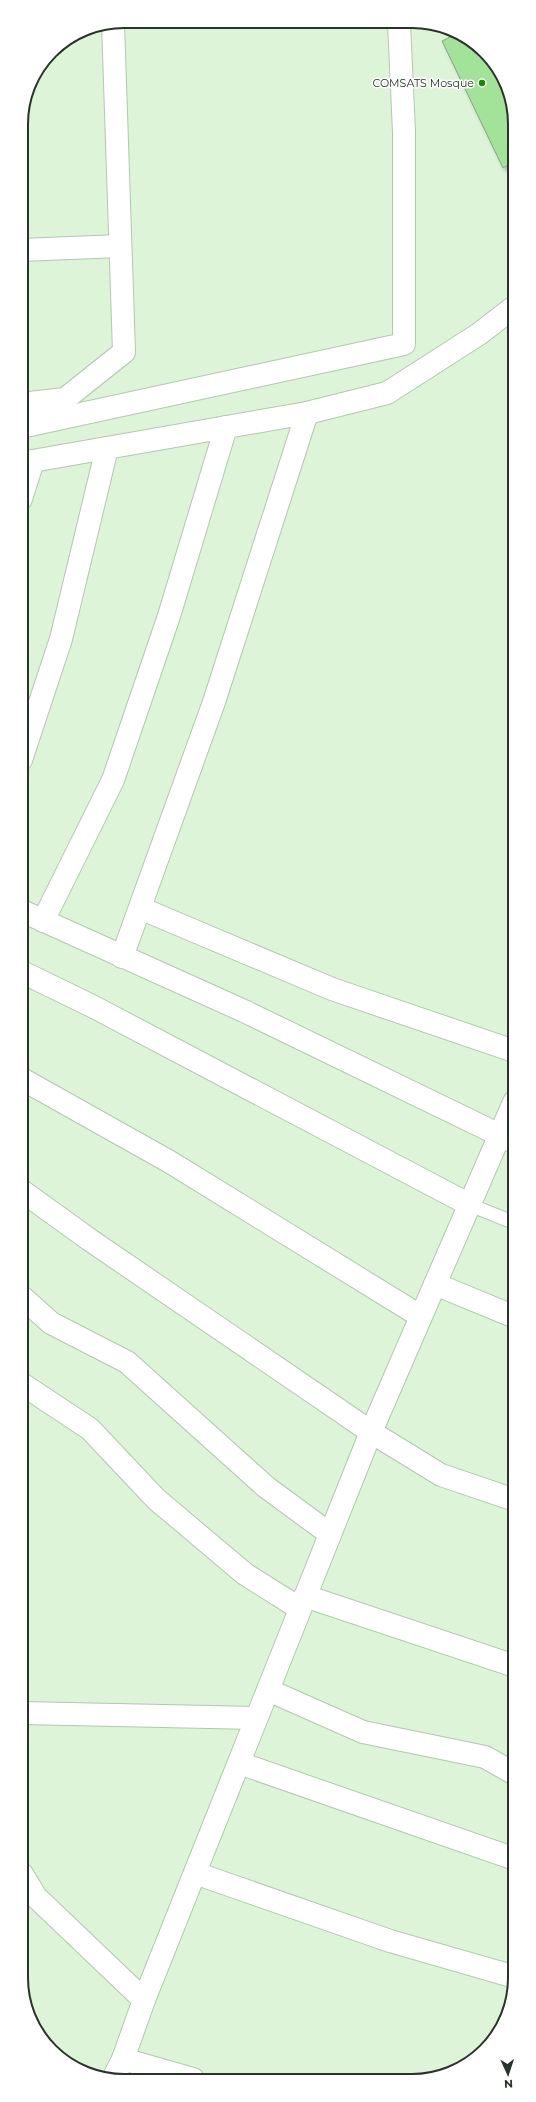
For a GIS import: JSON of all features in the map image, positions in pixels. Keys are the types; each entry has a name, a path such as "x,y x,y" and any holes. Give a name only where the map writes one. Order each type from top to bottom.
{"street":[{"path":"28,425 404,344 404,132 399,28"},
{"path":"28,403 65,399 124,352 113,29"},
{"path":"28,250 120,246"},
{"path":"28,462 307,412 387,393 479,334 508,312"},
{"path":"122,957 214,702 307,412"},
{"path":"43,921 113,780 169,616 226,427"},
{"path":"28,741 61,639 107,448"},
{"path":"140,908 332,988 508,1049"},
{"path":"28,915 244,1011 507,1139 470,1205 420,1316 371,1432 144,2000 123,2059 116,2073"},
{"path":"28,975 92,1006 470,1205"},
{"path":"28,1082 170,1162 420,1316"},
{"path":"28,1195 96,1244 371,1432 441,1475 508,1498"},
{"path":"435,1284 508,1314"},
{"path":"28,1303 51,1323 127,1362 266,1487 330,1534"},
{"path":"28,1388 90,1428 156,1499 245,1574 302,1602 508,1664"},
{"path":"268,1690 363,1732 485,1758 508,1770"},
{"path":"28,1713 256,1718"},
{"path":"239,1762 508,1857"},
{"path":"195,1872 390,1942 508,1975"},
{"path":"28,1884 36,1897 144,2000"},
{"path":"123,2059 176,2074"}],"lane":[{"path":"470,1205 508,1221"}],"building":[{"name":"COMSATS Mosque","path":"451,37 470,48 480,56 492,71 498,82 505,99 508,124 508,165 503,168 442,41"}],"place":[{"name":"COMSATS Mosque","path":"482,83"}]}
